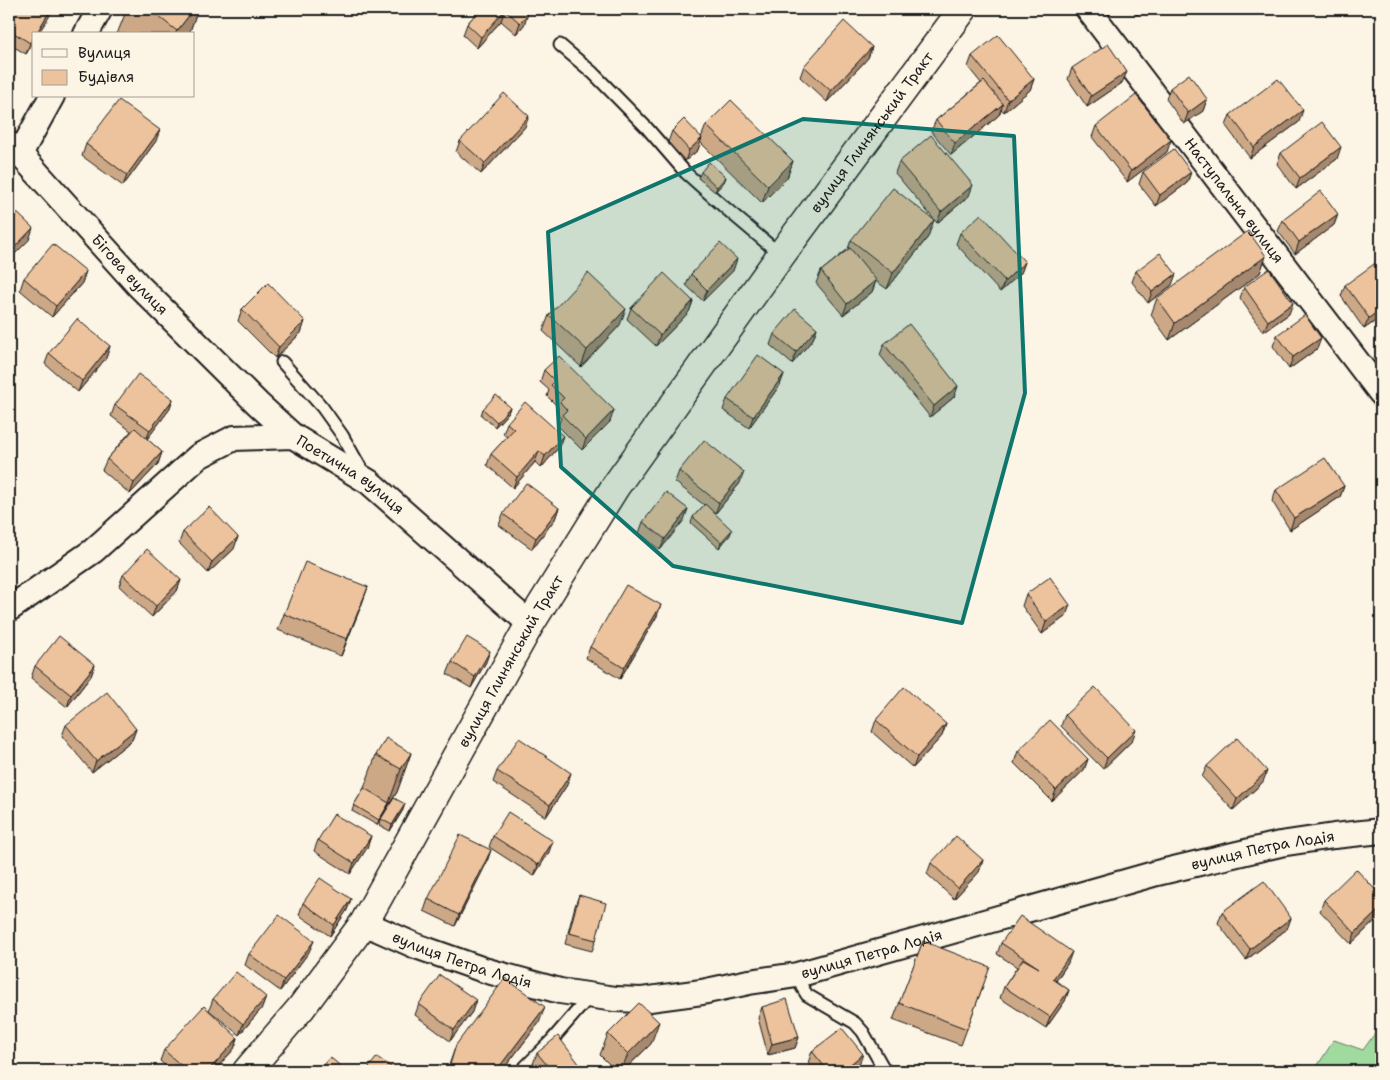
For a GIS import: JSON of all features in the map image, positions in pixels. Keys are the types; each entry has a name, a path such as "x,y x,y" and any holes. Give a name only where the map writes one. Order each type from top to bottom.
{"main road":[{"name":"вулиця Глинянський Тракт","path":"247,1071 301,1008 364,923 530,624 615,488 781,256 963,9"}],"street":[{"path":"87,32 100,9"},
{"name":"Наступальна вулиця","path":"1088,9 1381,393"},
{"name":"Бігова вулиця","path":"51,98 14,149 139,286 293,436"},
{"name":"Поетична вулиця","path":"9,609 93,551 198,456 234,438 293,436 369,482 530,624"},
{"name":"вулиця Петра Лодія","path":"364,923 416,946 484,970 560,991 615,999 642,1000 702,992 749,982 797,975 1157,873 1280,844 1381,831"}],"lane":[{"path":"560,46 593,73 647,128 686,173 781,256"},
{"path":"282,362 322,407 342,435 369,482"},
{"path":"797,975 807,995 855,1023 861,1029 885,1071"},
{"path":"521,1071 551,1041 590,996"}],"highlighted area":[{"path":"803,119 1014,136 1025,393 962,623 673,566 561,467 548,232"}],"green space":[{"path":"1381,1025 1381,1071 1314,1071 1334,1040 1363,1050"}],"building":[{"path":"9,9 51,9 37,32 32,32 30,43 9,30"},
{"path":"149,9 194,9 177,31"},
{"path":"480,9 522,9 528,14 520,23 505,10 481,37 467,24"},
{"path":"844,21 872,47 831,91 804,66"},
{"path":"998,35 1034,79 1008,100 972,56"},
{"path":"1108,44 1127,72 1091,96 1072,68"},
{"path":"1189,74 1207,99 1188,113 1170,88"},
{"path":"1278,79 1303,110 1254,147 1230,115"},
{"path":"984,81 1003,104 955,143 936,120"},
{"path":"504,93 529,116 485,163 460,141"},
{"path":"1136,95 1171,140 1131,171 1096,126"},
{"path":"119,100 160,130 127,175 86,144"},
{"path":"731,100 793,161 768,186 706,125"},
{"path":"684,119 702,138 689,150 672,131"},
{"path":"1322,122 1341,147 1300,178 1281,153"},
{"path":"931,135 973,185 941,212 899,162"},
{"path":"1174,149 1191,172 1160,195 1143,172"},
{"path":"709,162 726,177 717,187 701,172"},
{"path":"893,188 934,220 893,273 851,240"},
{"path":"1321,191 1338,214 1299,242 1283,220"},
{"path":"9,205 33,228 9,253"},
{"path":"981,214 1025,262 1005,281 960,233"},
{"path":"1248,231 1266,256 1175,323 1157,298"},
{"path":"720,243 737,259 707,290 691,274"},
{"path":"53,244 86,271 56,306 24,278"},
{"path":"850,248 876,280 847,304 821,271"},
{"path":"1160,253 1176,274 1152,292 1136,271"},
{"path":"1381,259 1381,309 1369,318 1345,285"},
{"path":"1269,269 1293,303 1268,321 1244,287"},
{"path":"588,273 626,309 587,350 549,315"},
{"path":"664,273 693,301 660,335 631,308"},
{"path":"268,283 305,321 279,347 242,309"},
{"path":"795,309 817,328 796,352 774,334"},
{"path":"1305,315 1321,338 1293,357 1277,335"},
{"path":"77,319 110,346 82,381 49,353"},
{"path":"909,324 958,386 934,406 884,344"},
{"path":"758,355 784,374 753,417 727,399"},
{"path":"559,356 614,410 586,439 562,415 567,410 560,402 564,398 551,385 555,381 544,370"},
{"path":"138,374 173,399 150,430 115,405"},
{"path":"496,395 510,407 497,422 483,409"},
{"path":"525,402 563,436 545,456 539,451 517,477 491,454 514,429 507,423"},
{"path":"135,428 162,452 134,483 107,459"},
{"path":"704,440 744,472 719,503 679,471"},
{"path":"1325,458 1344,486 1294,518 1276,490"},
{"path":"526,483 559,508 536,538 503,514"},
{"path":"666,492 688,509 665,539 643,522"},
{"path":"705,504 732,530 721,542 693,517"},
{"path":"209,507 238,537 212,562 183,532"},
{"path":"147,549 181,580 156,606 123,575"},
{"path":"305,562 368,587 347,639 284,614"},
{"path":"1050,577 1070,605 1046,622 1026,594"},
{"path":"626,585 661,605 624,668 590,647"},
{"path":"59,636 95,665 71,695 35,666"},
{"path":"467,637 490,651 475,677 452,662"},
{"path":"904,687 946,724 917,757 876,720"},
{"path":"1095,687 1136,730 1107,758 1065,715"},
{"path":"107,692 136,729 96,761 66,725"},
{"path":"1050,720 1088,759 1056,790 1018,751"},
{"path":"386,738 411,753 401,769 376,755"},
{"path":"519,738 571,773 550,805 497,771"},
{"path":"1237,738 1267,771 1237,799 1207,766"},
{"path":"364,788 389,803 379,820 354,805"},
{"path":"394,798 405,804 392,825 381,819"},
{"path":"508,812 553,841 538,865 493,836"},
{"path":"334,814 371,836 354,863 318,840"},
{"path":"460,835 491,850 459,915 428,899"},
{"path":"956,836 983,860 958,888 931,863"},
{"path":"1356,869 1381,896 1381,908 1355,933 1324,900"},
{"path":"320,878 351,899 334,925 303,903"},
{"path":"1264,881 1291,918 1250,949 1222,912"},
{"path":"579,895 606,903 596,940 569,933"},
{"path":"279,915 314,941 284,980 249,954"},
{"path":"1020,916 1072,952 1053,979 1069,990 1050,1017 1004,987 1023,959 1039,968 1001,943"},
{"path":"923,941 990,967 967,1029 899,1003"},
{"path":"236,972 266,997 243,1024 213,999"},
{"path":"440,975 476,1000 454,1030 419,1004"},
{"path":"505,978 545,1007 496,1071 448,1071 456,1045"},
{"path":"787,999 799,1037 772,1044 762,1007"},
{"path":"639,1003 659,1022 628,1054 608,1034"},
{"path":"204,1006 238,1038 208,1071 187,1071 164,1050"},
{"path":"842,1028 863,1054 842,1071 828,1071 812,1051"},
{"path":"558,1036 580,1065 572,1071 552,1071 537,1053"},
{"path":"330,1057 346,1071 318,1071"},
{"path":"377,1057 397,1071 366,1071"}]}
